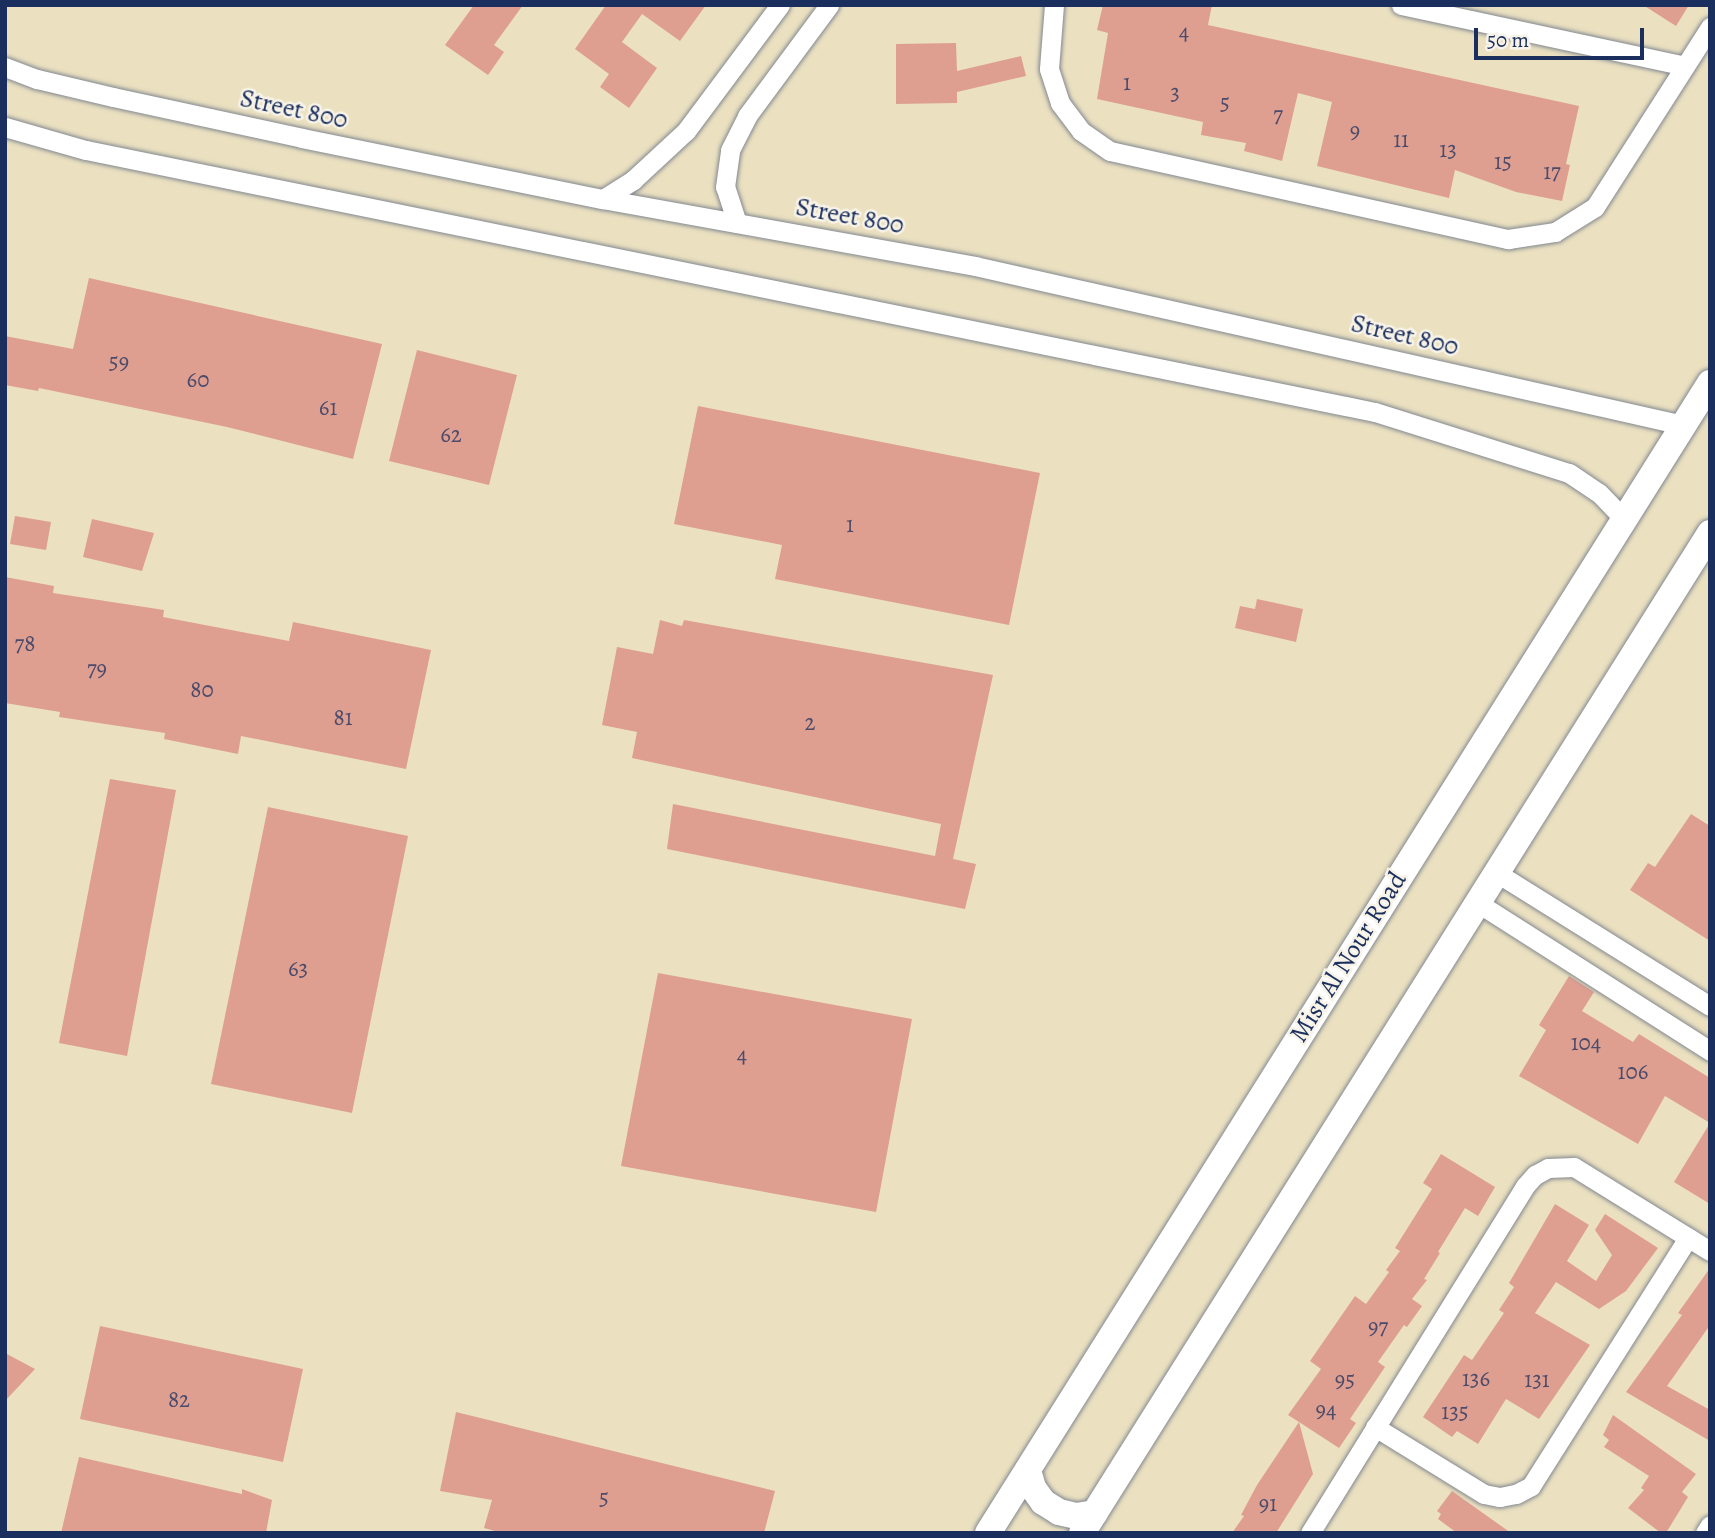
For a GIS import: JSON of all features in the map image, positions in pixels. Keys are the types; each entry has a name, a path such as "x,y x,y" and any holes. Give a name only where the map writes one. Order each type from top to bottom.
{"street":[{"path":"603,199 652,164 685,131 780,5"},
{"path":"737,223 725,187 730,150 747,116 829,5"},
{"path":"1054,5 1049,69 1060,103 1081,131 1110,151 1508,240 1555,232 1595,207 1710,27"},
{"path":"1401,5 1479,13 1685,65"},
{"name":"Street 800","path":"5,67 37,79 113,97 603,199 975,266 1683,425"},
{"path":"5,127 86,150 1375,412 1569,473 1599,493 1624,519"},
{"name":"Misr Al Nour Road","path":"988,1533 1710,383"},
{"path":"1028,1470 1033,1488 1051,1507 1088,1523 1710,533"},
{"path":"1497,873 1710,1006"},
{"path":"1478,903 1710,1051"},
{"path":"1310,1533 1535,1175 1548,1168 1574,1167 1710,1251"},
{"path":"1375,1427 1484,1493 1500,1497 1516,1494 1531,1486 1688,1238"},
{"path":"1705,1533 1710,1525"}],"building":[{"path":"474,5 523,5 494,45 504,52 488,75 445,45"},
{"path":"606,5 706,5 680,41 642,14 622,42 657,68 629,108 600,87 609,74 575,49"},
{"path":"1103,5 1212,5 1208,25 1579,106 1566,164 1570,165 1562,201 1516,192 1455,170 1449,198 1317,166 1332,102 1298,93 1282,161 1244,151 1246,143 1201,135 1203,122 1097,99 1108,33 1097,30"},
{"path":"1643,5 1689,5 1676,26"},
{"path":"956,43 957,71 1021,56 1026,76 957,92 957,103 896,104 896,44"},
{"path":"89,278 382,344 353,459 227,427 39,388 38,391 5,385 5,336 73,349"},
{"path":"417,350 517,375 489,485 389,461"},
{"path":"698,406 1040,473 1009,625 775,579 782,545 674,524"},
{"path":"15,516 51,522 46,550 10,544"},
{"path":"92,519 154,533 142,571 83,557"},
{"path":"5,577 54,586 53,593 164,610 163,617 289,641 293,622 431,650 406,769 241,736 238,754 164,739 165,733 59,717 60,712 5,703"},
{"path":"1257,599 1303,609 1296,642 1235,628 1240,606 1255,609"},
{"path":"660,620 682,626 684,620 993,675 953,859 976,864 965,909 667,849 673,804 935,856 941,824 632,758 637,732 602,725 617,647 653,654"},
{"path":"110,779 176,790 127,1056 59,1043"},
{"path":"268,807 408,836 352,1113 211,1084"},
{"path":"1691,814 1710,826 1710,941 1630,890 1648,863 1655,867"},
{"path":"658,973 912,1019 876,1212 621,1166"},
{"path":"1569,976 1594,992 1582,1011 1633,1042 1639,1034 1710,1078 1710,1123 1665,1096 1638,1144 1519,1076 1546,1030 1539,1025"},
{"path":"1710,1123 1710,1204 1674,1182"},
{"path":"1441,1154 1495,1187 1478,1216 1465,1208 1438,1252 1440,1253 1424,1279 1427,1280 1412,1299 1422,1306 1407,1327 1404,1325 1378,1362 1385,1367 1350,1419 1356,1423 1339,1448 1288,1415 1321,1369 1310,1361 1355,1296 1366,1304 1389,1272 1386,1270 1400,1251 1395,1248 1432,1189 1423,1183"},
{"path":"1555,1204 1589,1225 1567,1261 1596,1281 1612,1255 1595,1230 1605,1214 1658,1248 1626,1291 1599,1309 1556,1282 1535,1313 1590,1345 1539,1419 1506,1399 1478,1444 1457,1431 1452,1437 1423,1417 1464,1355 1472,1360 1504,1313 1499,1310 1514,1287 1509,1283"},
{"path":"1710,1268 1710,1325 1667,1386 1710,1410 1710,1441 1626,1392 1682,1315 1678,1313"},
{"path":"100,1326 303,1369 283,1462 80,1419"},
{"path":"5,1353 35,1369 5,1401"},
{"path":"456,1412 775,1491 764,1533 502,1533 484,1528 492,1500 440,1491"},
{"path":"1613,1415 1696,1474 1682,1492 1688,1497 1666,1533 1661,1533 1628,1508 1644,1490 1641,1488 1649,1476 1604,1447 1609,1440 1603,1435"},
{"path":"1299,1422 1313,1474 1276,1533 1232,1533 1244,1516 1241,1515 1257,1485"},
{"path":"79,1457 242,1494 242,1489 272,1500 266,1533 61,1533"},
{"path":"1452,1491 1511,1533 1457,1533 1438,1519 1441,1514 1437,1511"}]}
